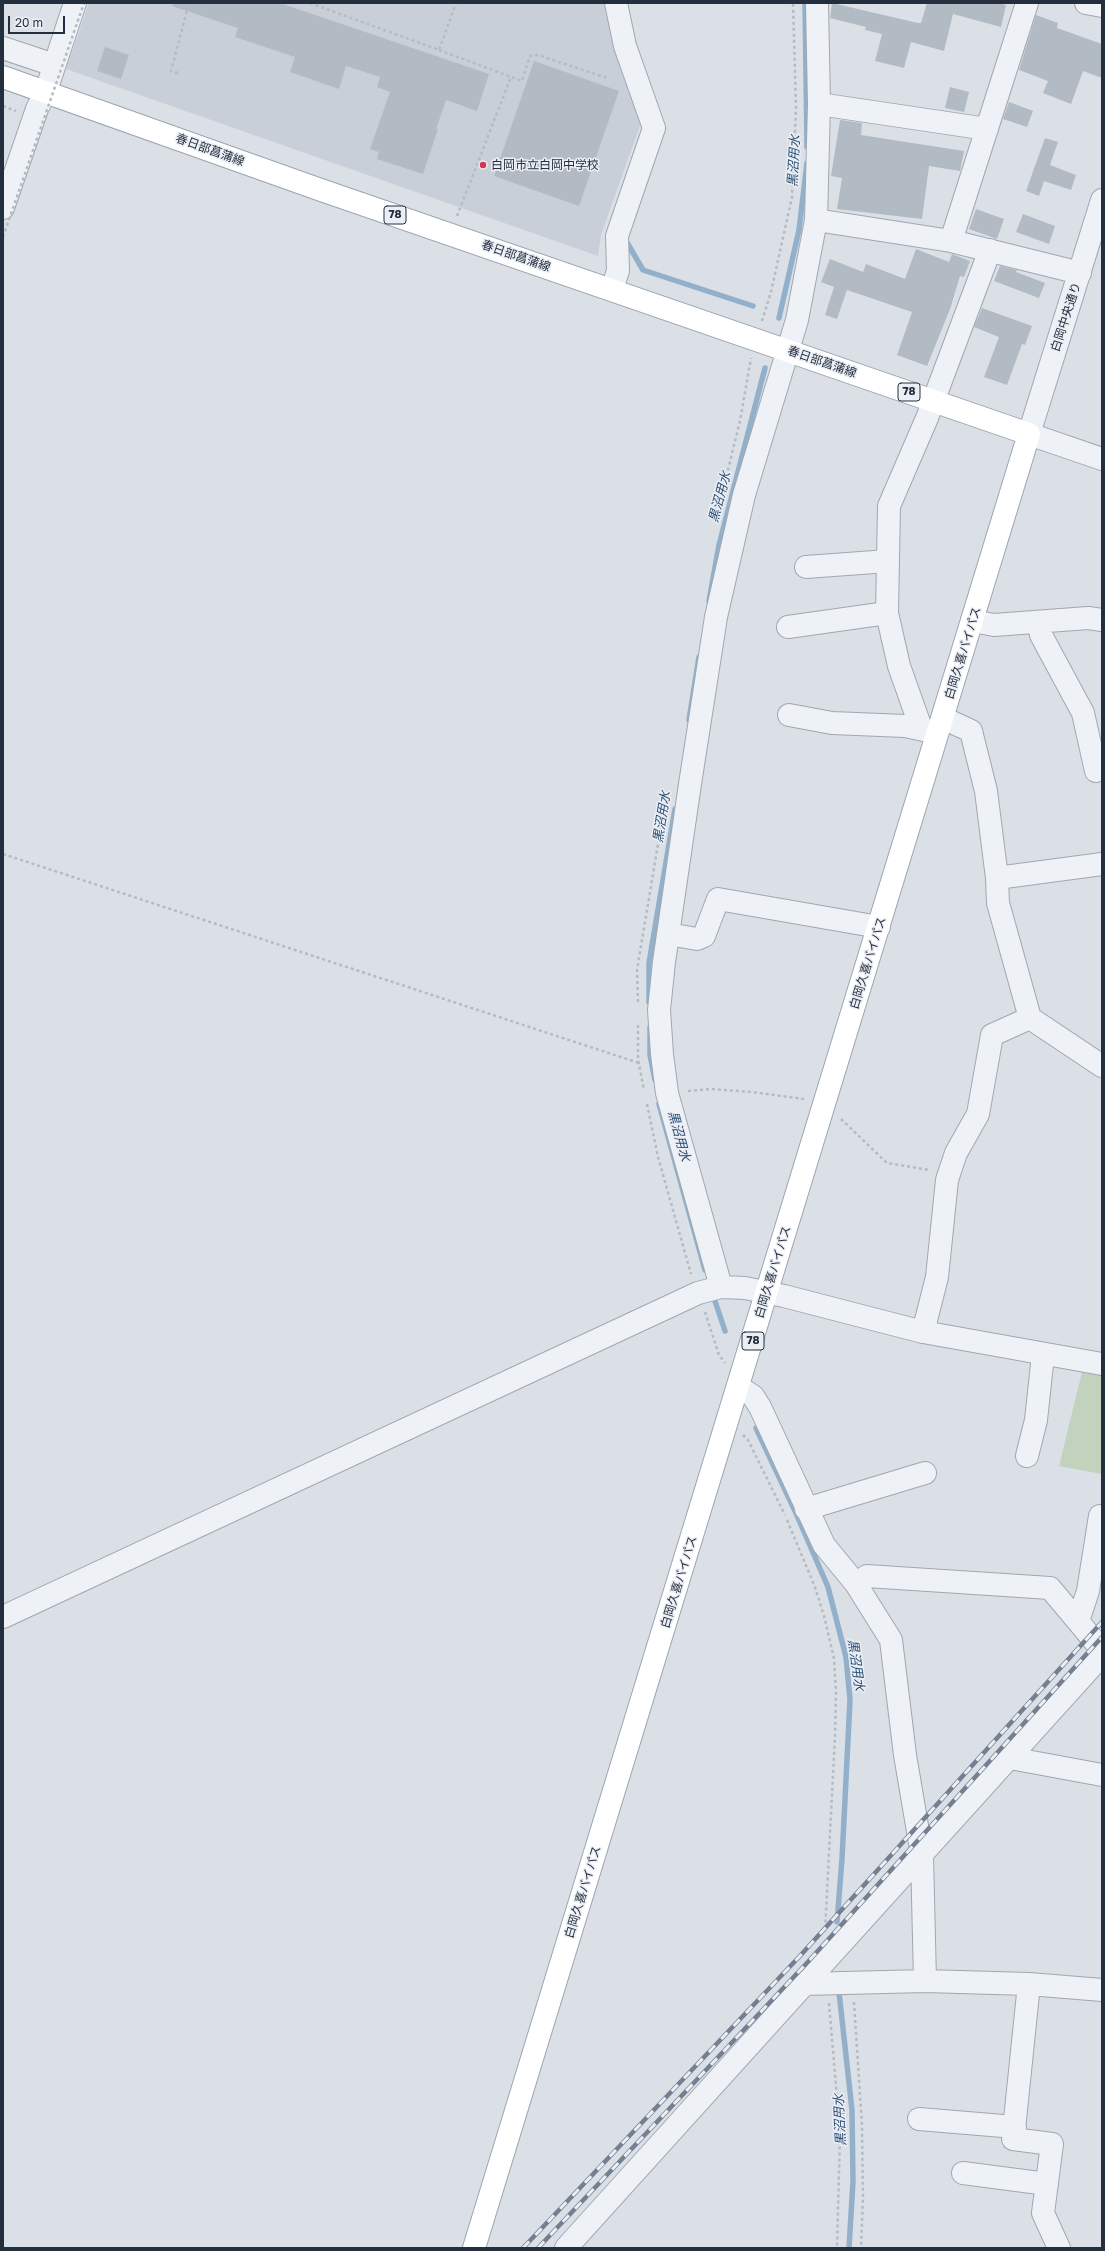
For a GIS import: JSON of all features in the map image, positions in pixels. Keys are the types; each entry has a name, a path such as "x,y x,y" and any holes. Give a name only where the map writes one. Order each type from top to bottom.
{"main road":[{"name":"春日部菖蒲線","path":"3,77 46,91 321,190 612,289 1029,434"},
{"name":"白岡久喜バイパス","path":"474,2248 879,927 934,727 972,621 1029,434"}],"street":[{"path":"3,208 37,109 46,91 75,3"},
{"path":"612,289 618,271 617,236 654,128 624,46 616,3"},
{"path":"721,1287 667,1093 662,1054 659,1010 668,934 716,617 744,495 797,320 816,220 819,104 817,3"},
{"path":"951,241 1028,3"},
{"path":"1086,3 1102,6"},
{"path":"3,48 54,65"},
{"path":"819,104 987,129"},
{"name":"白岡中央通り","path":"1029,434 1102,200"},
{"path":"816,220 951,241 1080,273"},
{"path":"934,727 899,666 887,613 889,506 933,400 990,250"},
{"path":"1029,434 1102,459"},
{"path":"806,568 888,561"},
{"path":"788,627 887,613"},
{"path":"972,621 994,625 1038,623 1088,618 1102,620"},
{"path":"1038,623 1041,635 1083,713 1096,771"},
{"path":"789,715 832,723 934,727 971,731 986,791 997,878 998,902 1030,1018 1102,1066"},
{"path":"997,878 1102,864"},
{"path":"668,934 696,939 704,936 718,898 879,927"},
{"path":"923,1332 937,1277 950,1174 956,1153 978,1114 992,1035 1030,1018"},
{"path":"3,1617 698,1293 721,1287 745,1288 923,1332 1043,1355 1102,1364"},
{"path":"1027,1456 1036,1420 1043,1355"},
{"path":"739,1387 753,1396 760,1407 824,1545 856,1584 891,1640 904,1756 922,1855 925,1981"},
{"path":"806,1509 925,1473"},
{"path":"1078,1621 1088,1591 1100,1516"},
{"path":"856,1584 867,1576 1050,1588 1102,1650"},
{"path":"566,2248 1102,1655"},
{"path":"1010,1758 1102,1775"},
{"path":"804,1984 925,1981 1029,1984 1102,1990"},
{"path":"1029,1984 1013,2139 1052,2144 1043,2213 1059,2248"},
{"path":"919,2119 1014,2127"},
{"path":"963,2173 1047,2184"}],"path":[{"path":"3,237 84,3"},
{"path":"178,73 171,70 189,3"},
{"path":"310,3 522,81 530,56 538,55 607,78"},
{"path":"439,50 456,3"},
{"path":"762,322 771,292 792,197 796,109 793,3"},
{"path":"457,216 511,77"},
{"path":"3,854 639,1063"},
{"path":"667,1093 711,1089 795,1097 825,1104 887,1163 950,1174"},
{"path":"703,1306 719,1355 726,1364"},
{"path":"742,1435 748,1440 755,1453 784,1512 806,1563 824,1616 834,1658 836,1692 835,1729 825,1934"},
{"path":"827,1984 840,2134 837,2248"},
{"path":"854,2001 862,2126 863,2197 860,2248"}],"shaded area":[{"name":"白岡市立白岡中学校","path":"89,3 610,3 641,123 601,235 598,256 66,69"}],"green space":[{"path":"1083,1368 1102,1371 1102,1474 1059,1466"}],"building":[{"path":"173,3 280,3 489,74 477,111 446,100 423,174 377,159 379,152 370,149 390,92 377,87 380,77 346,66 339,89 290,72 295,57 235,37 238,28 172,6"},
{"path":"832,3 918,23 921,23 927,3 998,3 1006,5 1001,27 953,14 944,51 911,42 904,68 875,61 882,34 865,30 866,27 830,18"},
{"path":"1036,15 1058,23 1057,28 1102,44 1102,78 1083,71 1071,104 1043,93 1048,81 1019,70"},
{"path":"105,47 129,55 121,79 97,71"},
{"path":"534,61 619,91 579,206 494,176"},
{"path":"950,87 969,92 964,112 945,108"},
{"path":"1009,102 1033,111 1027,127 1003,119"},
{"path":"840,120 862,123 861,135 964,151 960,171 929,166 922,219 837,209 842,178 831,176"},
{"path":"1045,138 1058,142 1050,165 1076,175 1071,190 1044,181 1039,196 1026,191"},
{"path":"976,209 1004,219 997,239 969,229"},
{"path":"1023,214 1055,226 1049,244 1016,232"},
{"path":"916,249 949,262 952,254 970,261 964,277 960,276 950,309 927,366 897,355 912,312 847,290 837,319 825,315 834,287 821,282 830,259 863,272 866,264 905,279"},
{"path":"1000,266 1017,270 1016,272 1045,283 1039,298 994,281"},
{"path":"982,308 1032,326 1025,345 1022,344 1007,385 984,377 999,337 974,327"}],"waterway":[{"name":"黒沼用水","path":"805,3 807,147"},
{"name":"黒沼用水","path":"779,318 799,230 807,163"},
{"path":"625,239 643,270 753,306"},
{"name":"黒沼用水","path":"709,601 719,545 765,368"},
{"name":"黒沼用水","path":"689,720 699,657"},
{"name":"黒沼用水","path":"649,1002 649,963 675,809"},
{"name":"黒沼用水","path":"650,1027 650,1055 655,1080"},
{"name":"黒沼用水","path":"659,1104 705,1270"},
{"name":"黒沼用水","path":"715,1301 725,1331"},
{"name":"黒沼用水","path":"756,1428 795,1511 828,1587 846,1657 850,1700 842,1859 837,1922"},
{"name":"黒沼用水","path":"839,1992 852,2110 853,2181 849,2248"}],"railway":[{"path":"523,2248 799,1957 1102,1622"},
{"path":"538,2248 806,1964 1102,1637"}],"place":[{"name":"白岡市立白岡中学校","path":"483,165"}]}
